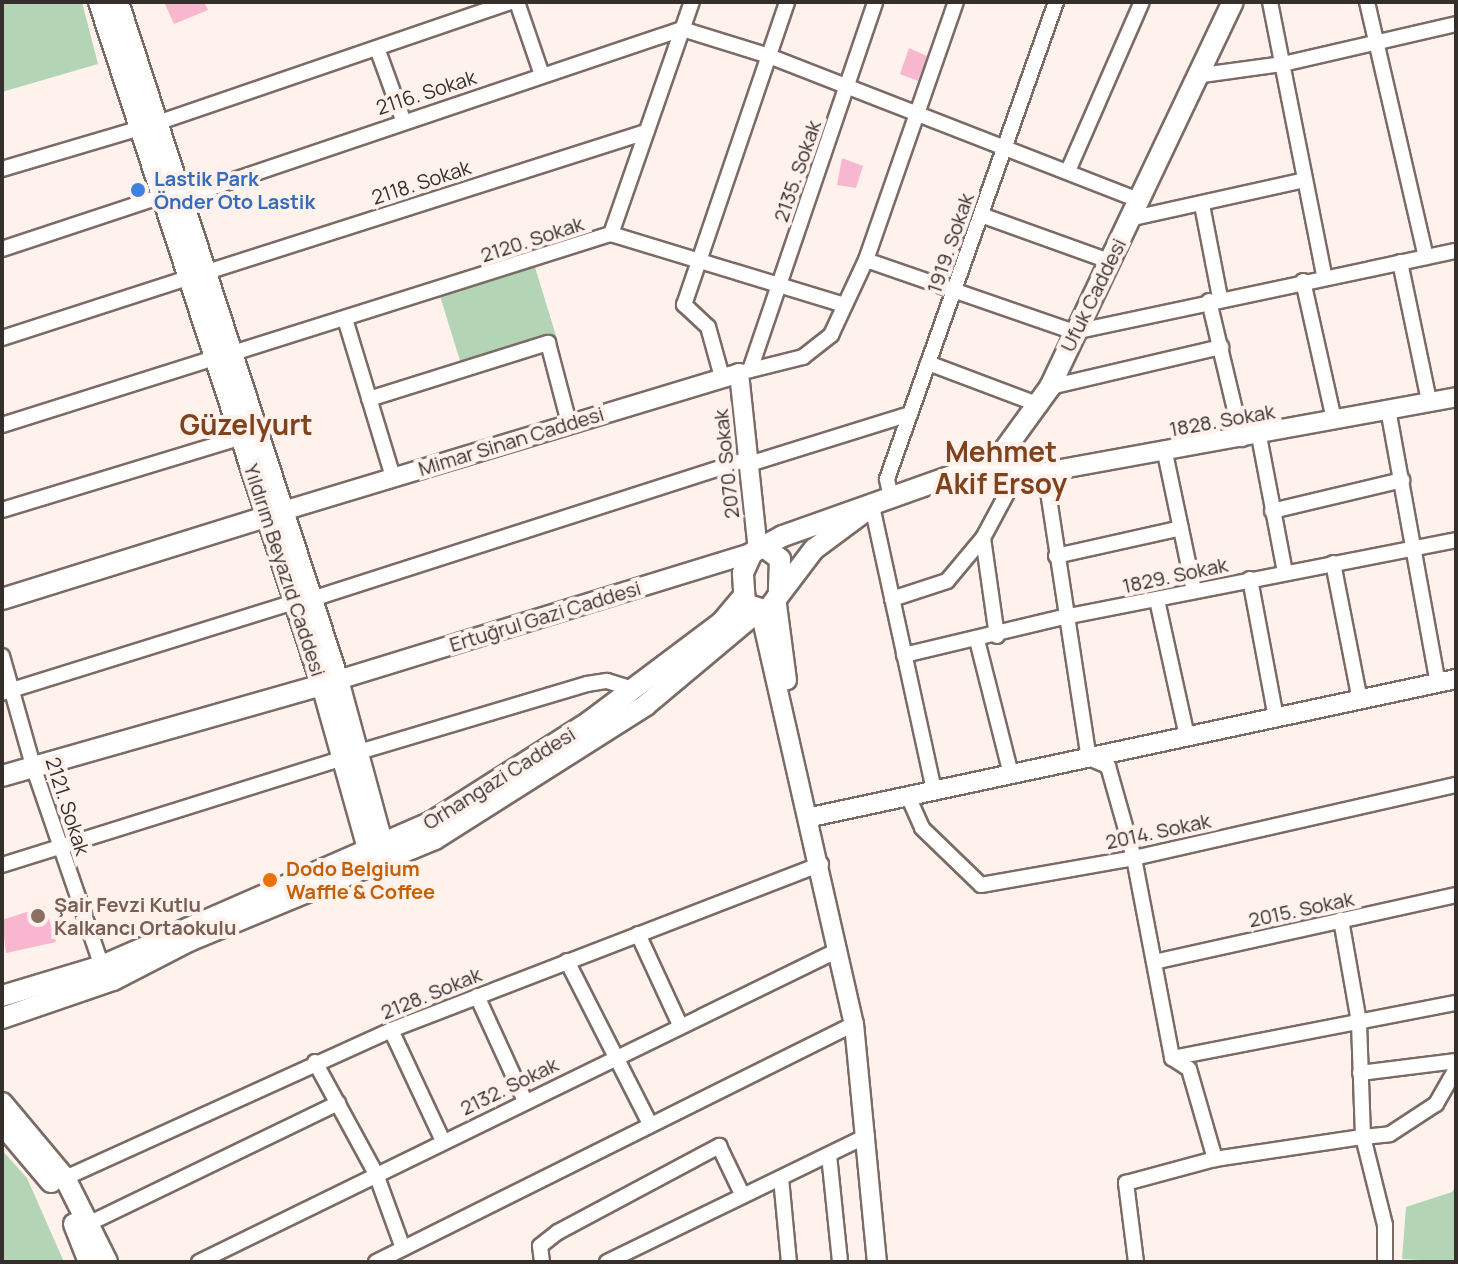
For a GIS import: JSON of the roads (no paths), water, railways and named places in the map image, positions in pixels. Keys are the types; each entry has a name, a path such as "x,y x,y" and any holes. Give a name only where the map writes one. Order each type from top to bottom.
{"main road":[{"name":"Yıldırım Beyazıd Caddesi","path":"99,2 148,126 184,197 199,274"},
{"name":"Yıldırım Beyazıd Caddesi","path":"118,2 162,196 199,274 226,355 330,682 378,856"},
{"name":"Ufuk Caddesi","path":"997,460 1045,396 1195,76 1233,2"},
{"name":"Yıldırım Beyazıd Caddesi","path":"226,355 242,437 276,515"},
{"path":"753,607 743,573 758,550 997,460"},
{"path":"753,607 767,611 814,549 881,502"},
{"name":"Mimar Sinan Caddesi","path":"2,599 276,515"},
{"path":"758,550 780,559 777,594"},
{"path":"2,1018 113,980 189,941 486,809 646,705 753,607"},
{"name":"Orhangazi Caddesi","path":"2,996 102,966 191,923 378,856 473,798 633,689 722,622 753,607"},
{"name":"Ertuğrul Gazi Caddesi","path":"2,776 330,682"},
{"path":"2,1103 65,1178 107,1262"},
{"path":"2,1124 67,1207 89,1262"}],"street":[{"path":"2,169 148,126 511,2"},
{"path":"517,2 542,75"},
{"path":"611,234 692,2"},
{"path":"787,2 684,305 708,327 737,373 803,357 831,335 866,260 956,2"},
{"name":"2135. Sokak","path":"737,373 756,353 875,2"},
{"name":"1919. Sokak","path":"881,502 1056,2"},
{"path":"1068,171 1142,2"},
{"path":"1270,2 1324,275"},
{"path":"1367,2 1426,257"},
{"path":"1195,76 1283,64 1456,24"},
{"path":"682,29 769,56 1139,200"},
{"name":"2116. Sokak","path":"184,197 403,120 682,29"},
{"path":"377,48 403,120"},
{"name":"2118. Sokak","path":"2,338 646,132"},
{"path":"1129,219 1305,180"},
{"path":"2,249 162,196"},
{"path":"1202,205 1221,347 1272,511 1285,572"},
{"path":"981,215 1109,261"},
{"name":"2120. Sokak","path":"2,425 611,234 844,305"},
{"path":"866,260 955,288 1074,332 1324,275 1456,251"},
{"path":"1400,262 1429,401"},
{"path":"1303,281 1334,420"},
{"path":"345,319 393,477"},
{"path":"369,399 548,343 569,423"},
{"path":"928,363 1045,396 1221,347"},
{"name":"Mimar Sinan Caddesi","path":"276,515 737,373"},
{"name":"2070. Sokak","path":"737,373 758,550"},
{"name":"1828. Sokak","path":"997,460 1019,471 1045,472 1165,453 1456,397"},
{"path":"811,817 1447,681 1412,561 1414,548 1388,409"},
{"path":"7,692 910,414"},
{"path":"2,510 242,437"},
{"path":"1165,453 1194,591"},
{"path":"892,599 947,581 983,538 1019,471"},
{"path":"1045,472 1064,617 1089,758"},
{"path":"1272,511 1402,480"},
{"path":"881,502 892,599 934,791"},
{"path":"1056,556 1181,528"},
{"path":"983,538 997,636"},
{"name":"1829. Sokak","path":"904,655 997,636 1064,617 1456,540"},
{"name":"Ertuğrul Gazi Caddesi","path":"330,682 758,550"},
{"path":"1333,563 1360,700"},
{"path":"1250,579 1276,718"},
{"path":"777,594 811,817 854,1024 877,1262"},
{"path":"1157,600 1187,737"},
{"path":"753,607 811,817"},
{"path":"977,640 1011,774"},
{"name":"2121. Sokak","path":"2,656 7,692 102,966"},
{"path":"2,865 587,684 607,681 633,689"},
{"path":"1089,758 1108,766 1134,858 1172,1058 1189,1069 1215,1159"},
{"name":"2014. Sokak","path":"908,796 922,828 981,885 1134,858 1456,785"},
{"name":"2128. Sokak","path":"65,1178 391,1030 821,864"},
{"name":"2015. Sokak","path":"1154,962 1456,895"},
{"path":"1341,920 1359,1022 1363,1137 1385,1225 1385,1262"},
{"path":"638,934 680,1025"},
{"name":"2132. Sokak","path":"199,1262 838,950"},
{"path":"567,961 650,1124"},
{"path":"477,996 525,1101"},
{"path":"1172,1058 1456,1003"},
{"path":"376,1262 854,1024"},
{"path":"391,1030 443,1141"},
{"path":"1360,1073 1456,1061"},
{"path":"315,1062 376,1174 403,1248"},
{"path":"1136,1262 1126,1183 1215,1159 1390,1134 1436,1104 1456,1069"},
{"path":"88,1224 338,1103"},
{"path":"607,1262 867,1136"},
{"path":"542,1262 540,1246 558,1232 719,1146 743,1196"},
{"path":"829,1155 840,1262"},
{"path":"781,1178 789,1262"}],"place":[{"name":"Lastik Park Önder Oto Lastik","path":"138,190"},
{"name":"Dodo Belgium Waffle & Coffee","path":"270,880"},
{"name":"Şair Fevzi Kutlu Kalkancı Ortaokulu","path":"38,916"}],"district":[{"name":"Güzelyurt","path":"246,424"},
{"name":"Mehmet Akif Ersoy","path":"1001,467"}]}
